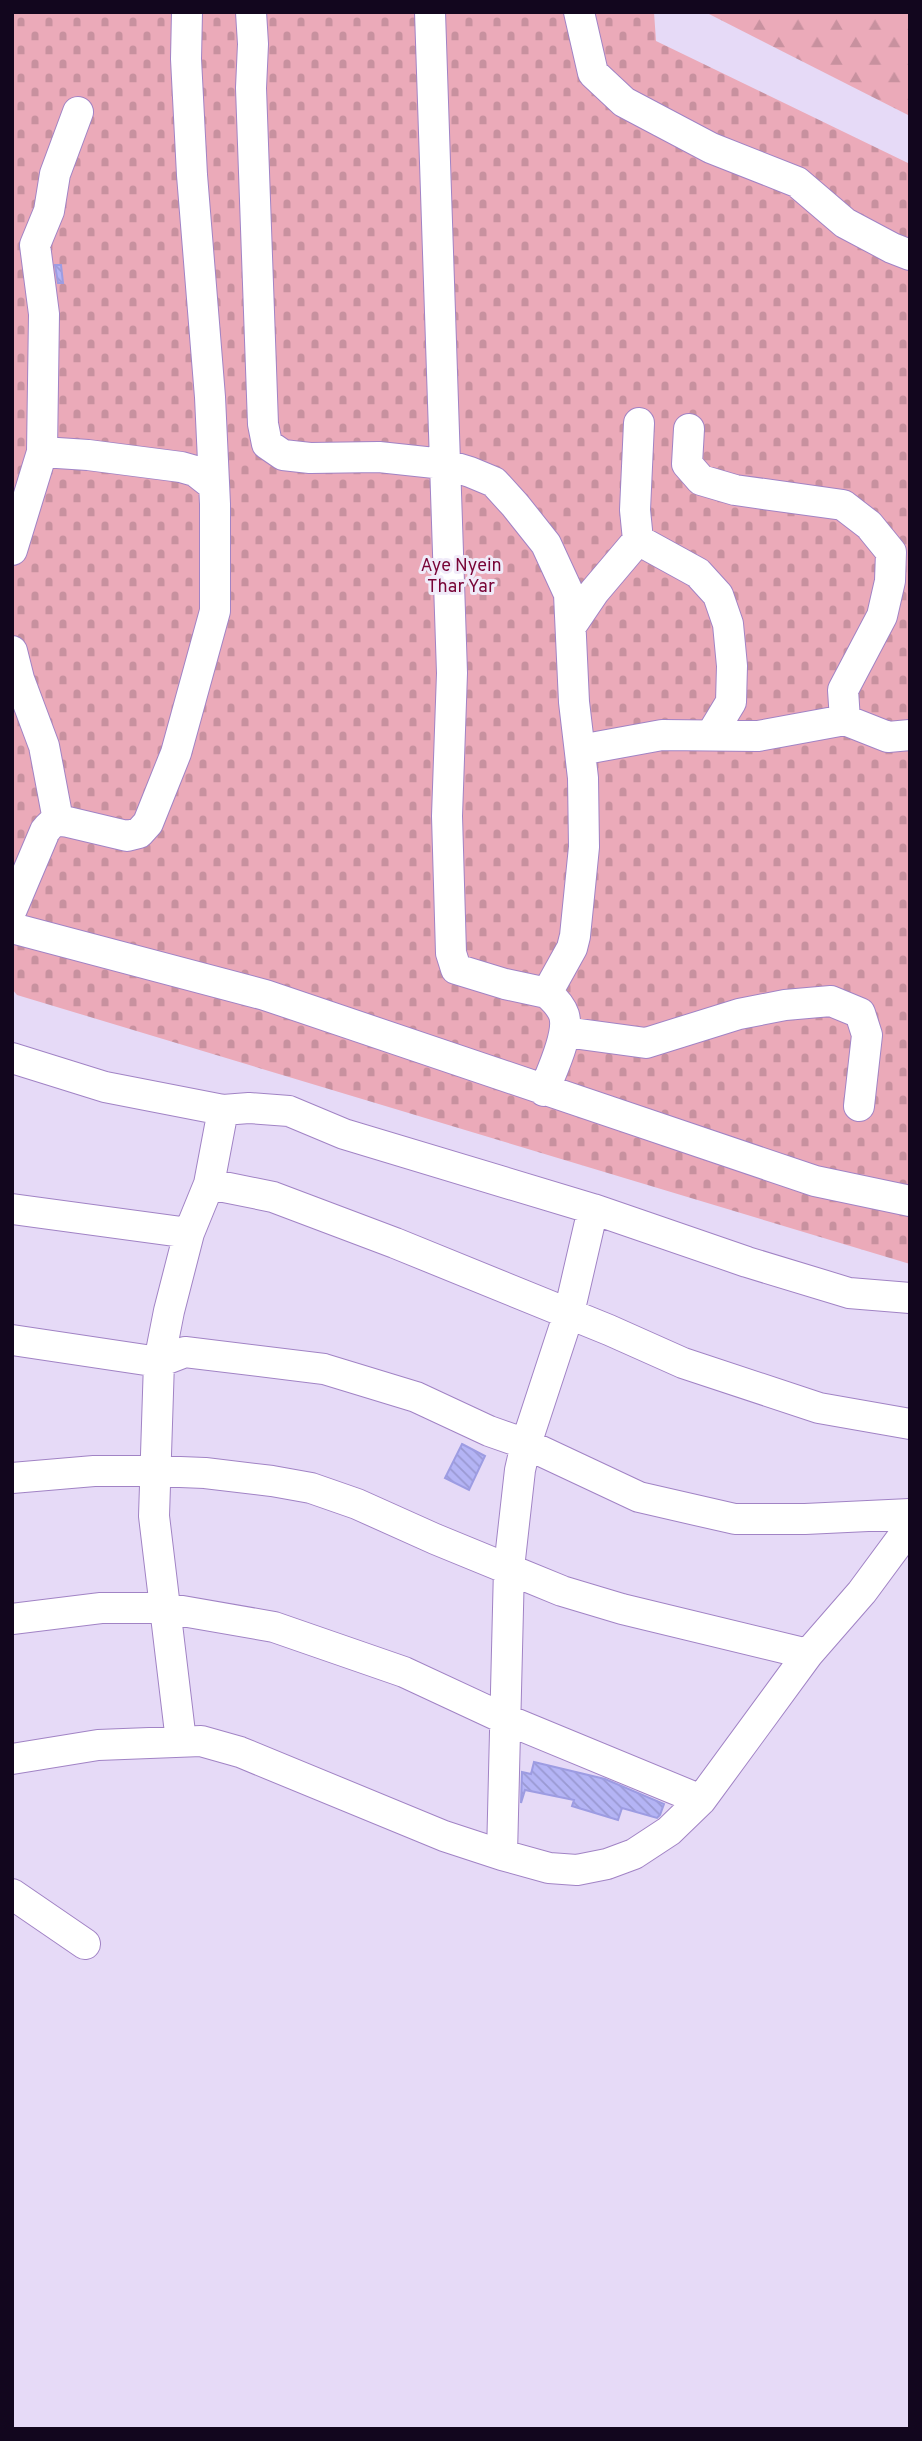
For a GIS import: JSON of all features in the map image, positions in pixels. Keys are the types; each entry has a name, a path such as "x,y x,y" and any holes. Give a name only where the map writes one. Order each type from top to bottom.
{"street":[{"path":"12,909 45,831 52,822 58,820 127,836 139,834 148,823 176,753 215,611 210,397 192,175 186,59 187,12"},
{"path":"251,12 251,89 263,424 267,444 283,455 310,458 379,457 444,464 494,482 516,505 545,544 569,594 574,702 583,778 584,847 572,948 547,993"},
{"path":"430,12 452,673 447,816 451,953 456,969 547,993 558,1004 565,1016 565,1032 544,1091"},
{"path":"579,12 593,73 624,102 710,148 797,182 845,223 910,255"},
{"path":"12,550 42,452 44,314 35,245 49,211 55,174 78,112"},
{"path":"571,626 594,592 638,540 635,510 639,423"},
{"path":"689,429 687,464 701,480 735,490 843,505 869,525 891,552 890,581 882,616 843,690 845,720"},
{"path":"42,452 180,467 195,471 214,486"},
{"path":"638,540 698,573 718,596 727,624 733,666 731,702 711,735"},
{"path":"12,651 19,679 44,746 58,820"},
{"path":"580,750 662,735 758,736 845,720 902,734"},
{"path":"12,928 265,995 815,1181 910,1202"},
{"path":"565,1032 646,1043 739,1014 785,1005 831,1001 860,1013 867,1035 859,1105"},
{"path":"12,1058 105,1087 223,1110 249,1108 289,1111 344,1135 593,1209 747,1262 849,1293 910,1298"},
{"path":"181,1741 154,1516 159,1362 189,1233 209,1184 223,1110"},
{"path":"209,1184 273,1197 395,1243 569,1313 683,1363 819,1408 910,1424"},
{"path":"12,1209 189,1233"},
{"path":"502,1855 509,1568 520,1471 526,1444 569,1313 593,1209"},
{"path":"12,1340 159,1362 186,1352 324,1369 416,1397 489,1431 526,1444 639,1497 735,1519 910,1514"},
{"path":"12,1478 82,1471 155,1471 205,1473 310,1488 357,1504 562,1591 622,1609 808,1654"},
{"path":"12,1759 98,1745 201,1741 240,1752 444,1836 502,1855 548,1868 577,1870 607,1864 634,1854 669,1832 701,1800 808,1654 862,1592 910,1527"},
{"path":"12,1619 101,1608 165,1608 274,1627 404,1672 505,1719 701,1800"},
{"path":"12,1894 85,1944"}],"green space":[{"name":"Aye Nyein Thar Yar","path":"12,12 654,12 656,41 910,164 910,1264 17,995 12,989"},
{"path":"910,12 910,116 709,14"}],"building":[{"path":"55,265 61,265 63,283 58,283"},
{"path":"462,1444 485,1456 469,1490 445,1478"},
{"path":"534,1762 605,1779 664,1804 660,1815 657,1818 622,1808 618,1820 572,1806 574,1800 525,1790 521,1803 522,1772 531,1774"}]}
